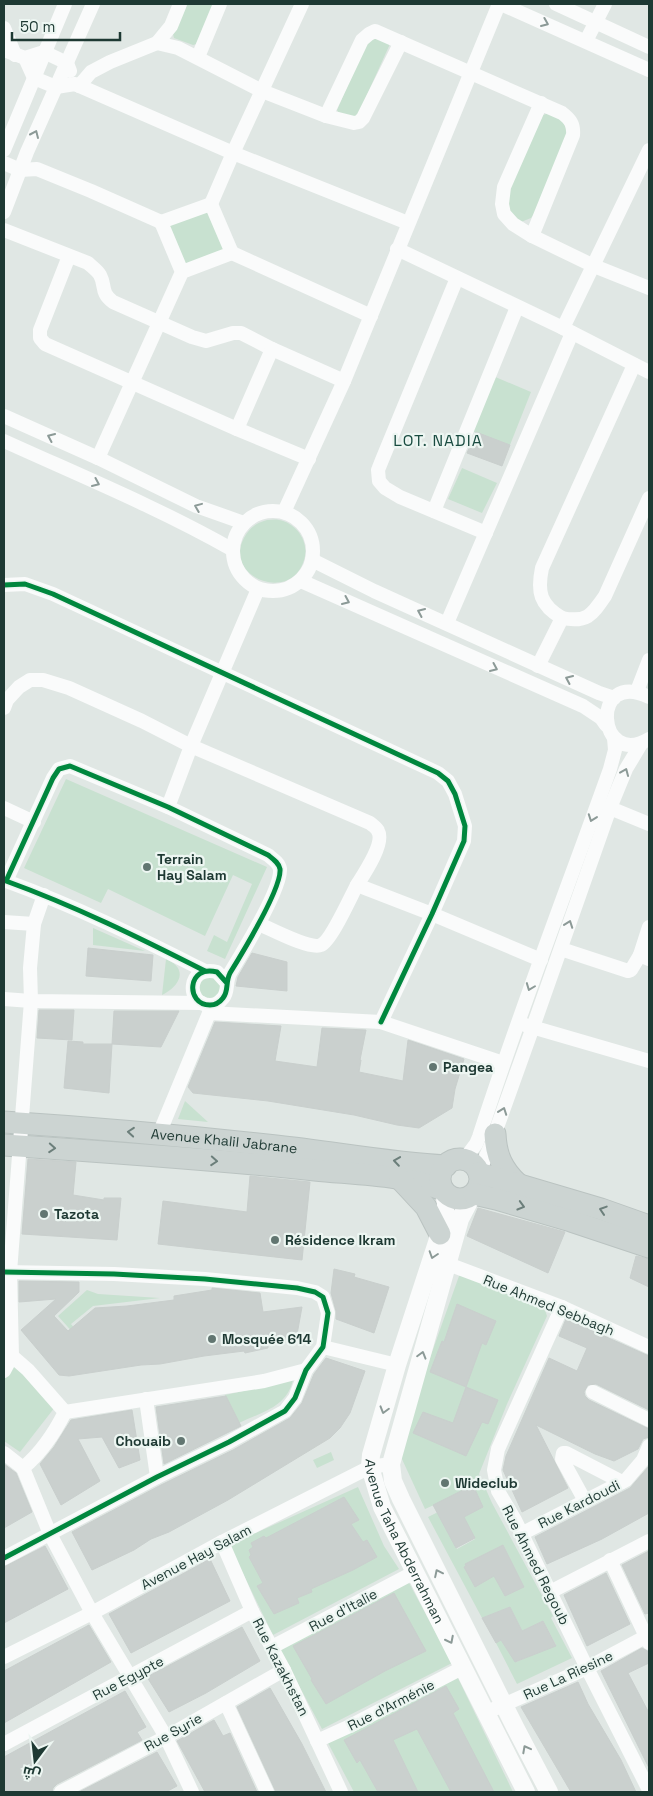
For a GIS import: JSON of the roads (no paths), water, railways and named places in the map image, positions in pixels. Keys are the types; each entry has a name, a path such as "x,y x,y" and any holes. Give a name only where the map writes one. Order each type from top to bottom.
{"main road":[{"name":"Avenue Khalil Jabrane","path":"12,1123 159,1134 467,1168 601,1209 649,1226"},
{"path":"494,1134 500,1161 509,1176 518,1184"},
{"name":"Avenue Khalil Jabrane","path":"11,1145 278,1166 400,1179 427,1184 443,1191"},
{"path":"467,1168 480,1184 474,1194 466,1199 458,1200 450,1197 443,1191 440,1177 467,1168"},
{"path":"400,1179 426,1207 440,1234"},
{"path":"474,1194 571,1221 649,1247"}],"street":[{"path":"37,169 27,152 5,147 65,4"},
{"path":"4,212 27,152 93,4"},
{"path":"77,85 90,72 157,43 171,26 180,4"},
{"path":"198,57 220,4"},
{"path":"302,4 211,204 232,254 371,316"},
{"path":"284,512 344,381 500,4 649,70"},
{"path":"556,4 649,47"},
{"path":"586,41 605,4"},
{"path":"4,28 15,54 34,78 56,87 77,85 233,153 408,223"},
{"path":"326,116 362,40 375,32 562,112 572,122 574,127 569,147 532,236"},
{"path":"157,43 178,48 198,57 262,91 326,116 346,122 359,122 363,118 400,42"},
{"path":"15,54 44,52 67,63 77,85"},
{"path":"541,103 504,187 502,204 504,214 513,224 532,236 594,266 649,288"},
{"path":"447,624 486,533 594,266 649,150"},
{"path":"4,163 20,170 37,169 160,222 182,272"},
{"path":"160,222 211,204"},
{"path":"4,230 88,263 102,277 103,291 107,297 113,302 159,323 206,341 233,333 241,333 344,381"},
{"path":"397,249 649,372"},
{"path":"98,458 134,382 182,272 232,254"},
{"path":"69,256 40,330 40,338 45,344 309,459"},
{"path":"457,278 389,441 378,470 379,481 385,488 400,497 486,533"},
{"path":"434,511 517,307"},
{"path":"237,429 272,349"},
{"path":"634,365 542,568 538,585 541,598 557,615 577,621 587,618 595,611 605,596 649,498"},
{"path":"4,416 98,458 196,506 244,523"},
{"path":"4,441 127,496 232,550"},
{"path":"270,511 284,512 297,518 307,528 313,541 312,560 310,569 301,581 292,588 269,592 258,589 247,582 239,573 234,562 232,550 236,536 244,523 256,515 270,511"},
{"path":"312,560 538,666 614,698"},
{"path":"301,581 583,706 601,718 614,738 627,745 645,742"},
{"path":"4,585 25,584 53,594 438,773 448,781 461,810 465,826 464,841 381,1022"},
{"path":"168,807 191,746 258,589"},
{"path":"538,666 562,618"},
{"path":"606,726 606,711 614,698 626,691 643,694 649,660"},
{"path":"4,708 7,700 19,687 30,680 43,680 69,688 142,721 191,746 370,823 378,830 380,838 377,848 331,935 322,945 316,946 303,942 259,924"},
{"path":"467,1168 517,1022 610,769 615,750 614,738"},
{"path":"467,1168 494,1134 610,808 626,769 645,742"},
{"path":"159,1134 208,1007 218,1002 226,994 226,982 259,924 279,876 280,868 268,855 168,807 70,766 59,769 53,778 5,884 44,895 136,936 205,971 217,972 226,982"},
{"path":"4,808 34,822"},
{"path":"610,808 649,824"},
{"path":"357,885 541,960"},
{"path":"4,1371 12,1356 7,1272 12,1123 31,1001 30,968 34,924 44,895"},
{"path":"4,922 34,924"},
{"path":"560,949 628,971 644,956 649,927"},
{"path":"205,971 198,975 193,982 192,990 196,998 208,1007"},
{"path":"4,999 208,1007 381,1022 503,1063"},
{"path":"517,1022 649,1062"},
{"name":"Avenue Taha Abderrahman","path":"443,1191 446,1211 440,1234 397,1365 371,1455 370,1467 382,1507 526,1792"},
{"name":"Avenue Taha Abderrahman","path":"474,1194 460,1219 391,1464 393,1481 503,1704 549,1792"},
{"name":"Rue Ahmed Sebbagh","path":"448,1264 562,1307 649,1347"},
{"path":"4,1558 157,1477 229,1442 285,1411 295,1398 306,1370 323,1347 328,1313 323,1296 306,1290 186,1278 114,1274 7,1272"},
{"name":"Rue Ahmed Regoub","path":"562,1307 498,1449 494,1470 498,1491 649,1790"},
{"path":"323,1347 397,1365"},
{"path":"12,1356 28,1370 65,1412"},
{"path":"65,1412 264,1381 306,1370"},
{"path":"593,1392 649,1420"},
{"path":"146,1399 157,1477"},
{"path":"23,1468 38,1455 47,1443 65,1412"},
{"name":"Rue Kardoudi","path":"521,1534 622,1482 643,1460 649,1446"},
{"path":"585,1501 562,1459 563,1453 622,1482"},
{"path":"4,1454 23,1468 50,1534 92,1612 166,1737 192,1792"},
{"name":"Avenue Hay Salam","path":"4,1657 222,1542 370,1467 391,1464"},
{"path":"550,1592 649,1541"},
{"name":"Rue Kazakhstan","path":"222,1542 252,1611 284,1670 341,1792"},
{"path":"610,1560 648,1638"},
{"name":"Rue d'Italie","path":"272,1647 415,1572"},
{"name":"Rue Egypte","path":"4,1744 252,1611"},
{"name":"Rue La Riesine","path":"485,1713 648,1638"},
{"name":"Rue d'Arménie","path":"317,1741 464,1668"},
{"name":"Rue Syrie","path":"61,1792 166,1737 284,1670"},
{"path":"226,1703 267,1792"}],"place":[{"name":"Terrain Hay Salam","path":"147,867"},
{"name":"Pangea","path":"433,1067"},
{"name":"Tazota","path":"44,1214"},
{"name":"Résidence Ikram","path":"275,1240"},
{"name":"Mosquée 614","path":"212,1339"},
{"name":"Chouaib","path":"181,1441"},
{"name":"Wideclub","path":"445,1483"}],"district":[{"name":"LOT. NADIA","path":"438,440"}]}
